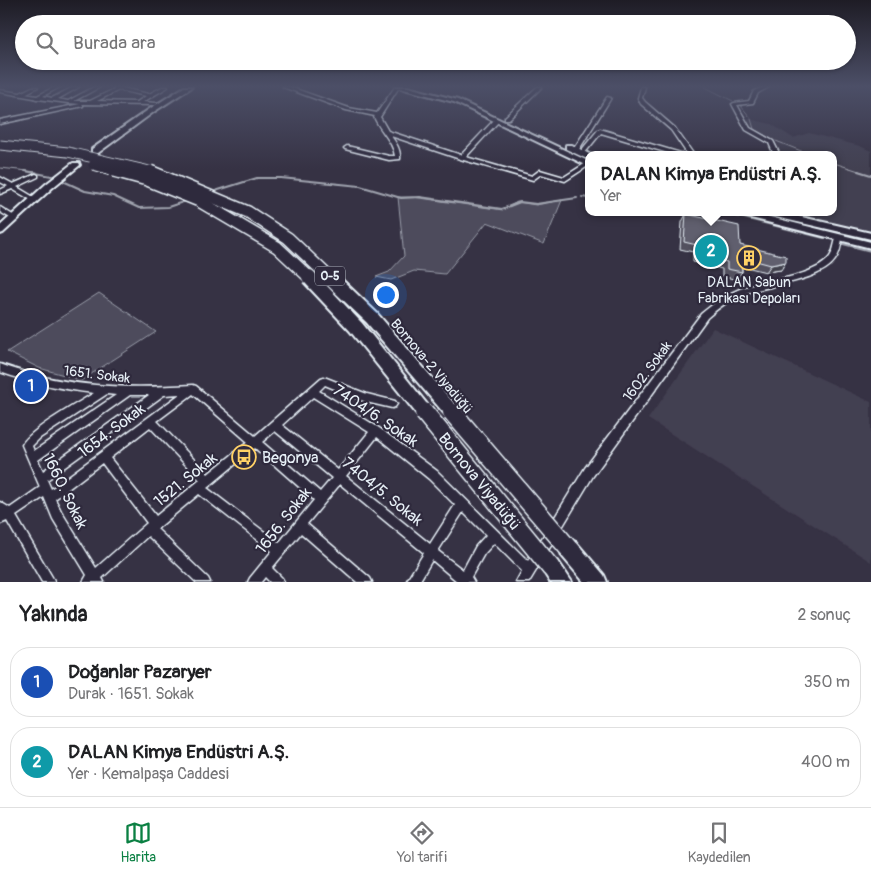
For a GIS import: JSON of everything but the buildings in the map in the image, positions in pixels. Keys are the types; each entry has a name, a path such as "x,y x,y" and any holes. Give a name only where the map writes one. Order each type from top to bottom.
{"highway":[{"name":"Bornova-2 Viyadüğü","path":"0,145 68,152 114,160 154,172 248,212 288,238 372,318 597,582"},
{"name":"Bornova Viyadüğü","path":"0,152 61,159 130,175 198,200 277,248 318,285 356,327 558,577"}],"main road":[{"path":"141,114 103,143 98,149 146,114"},
{"path":"484,114 585,163"},
{"path":"497,114 582,153"},
{"path":"0,231 76,165"},
{"path":"754,216 871,245"},
{"path":"796,216 871,236"}],"street":[{"path":"0,122 38,114"},
{"path":"347,148 389,158 398,158 391,138 381,128 378,115 374,114"},
{"path":"507,118 511,114"},
{"path":"582,153 601,114"},
{"path":"656,114 673,129 688,151"},
{"path":"740,114 748,129 772,142 775,151"},
{"path":"462,158 497,120"},
{"path":"582,153 600,131 668,151"},
{"path":"384,132 462,158 533,178 540,172 565,179 585,166"},
{"path":"0,192 36,176"},
{"path":"0,179 35,200"},
{"path":"0,209 14,218"},
{"name":"1602. Sokak","path":"522,582 589,472 704,316 714,306 748,289 803,276 830,263 838,248 839,238"},
{"name":"1651. Sokak","path":"0,368 23,378 126,393 193,388"},
{"name":"1521. Sokak","path":"94,580 152,527 258,442 324,381 348,388 379,403 392,404"},
{"path":"193,388 258,442 320,498"},
{"name":"1654. Sokak","path":"3,513 18,509 46,488 103,457 193,388"},
{"name":"1660. Sokak","path":"94,580 46,488 27,445 37,434 106,390"},
{"path":"46,488 162,391"},
{"name":"7404/6. Sokak","path":"313,392 376,431 432,475 528,570"},
{"path":"32,458 126,393"},
{"path":"151,421 204,485 279,550"},
{"name":"7404/5. Sokak","path":"276,426 433,552 465,581"},
{"name":"1656. Sokak","path":"254,582 376,431"},
{"path":"103,457 152,527 204,582"},
{"path":"412,582 462,504"},
{"path":"3,513 49,582"},
{"path":"300,525 366,582"},
{"path":"465,581 480,550 493,535"},
{"path":"265,568 278,582"}],"shaded area":[{"path":"745,118 771,124 793,138 809,133 860,146 871,151 871,232 806,217 837,216 837,151 780,151 776,141 752,129"},
{"path":"398,197 413,197 503,210 517,202 536,205 562,200 544,244 487,222 445,274 414,271 391,280 376,277 389,272 404,256"},
{"path":"99,293 156,332 82,380 39,368 7,352"},
{"path":"713,328 871,402 871,562 648,419"}],"waterway":[{"path":"751,119 754,129 771,139"},
{"path":"776,141 801,151"},
{"path":"837,164 862,172"},
{"path":"0,168 37,172"},
{"path":"25,171 57,177"},
{"path":"858,171 871,175"},
{"path":"212,192 257,178 281,178 360,186 401,198 420,197 502,209 520,202 536,204 577,198"},
{"path":"63,181 85,191 113,196 139,208 168,207 186,201"},
{"path":"736,216 824,238"},
{"path":"843,244 871,251"}],"place":[{"name":"DALAN Kimya Endüstri A.Ş.","path":"711,251"},
{"name":"DALAN Sabun Fabrikası Depoları","path":"749,258"},
{"name":"Doğanlar Pazaryer","path":"31,386"},
{"name":"Begonya","path":"244,457"}]}
